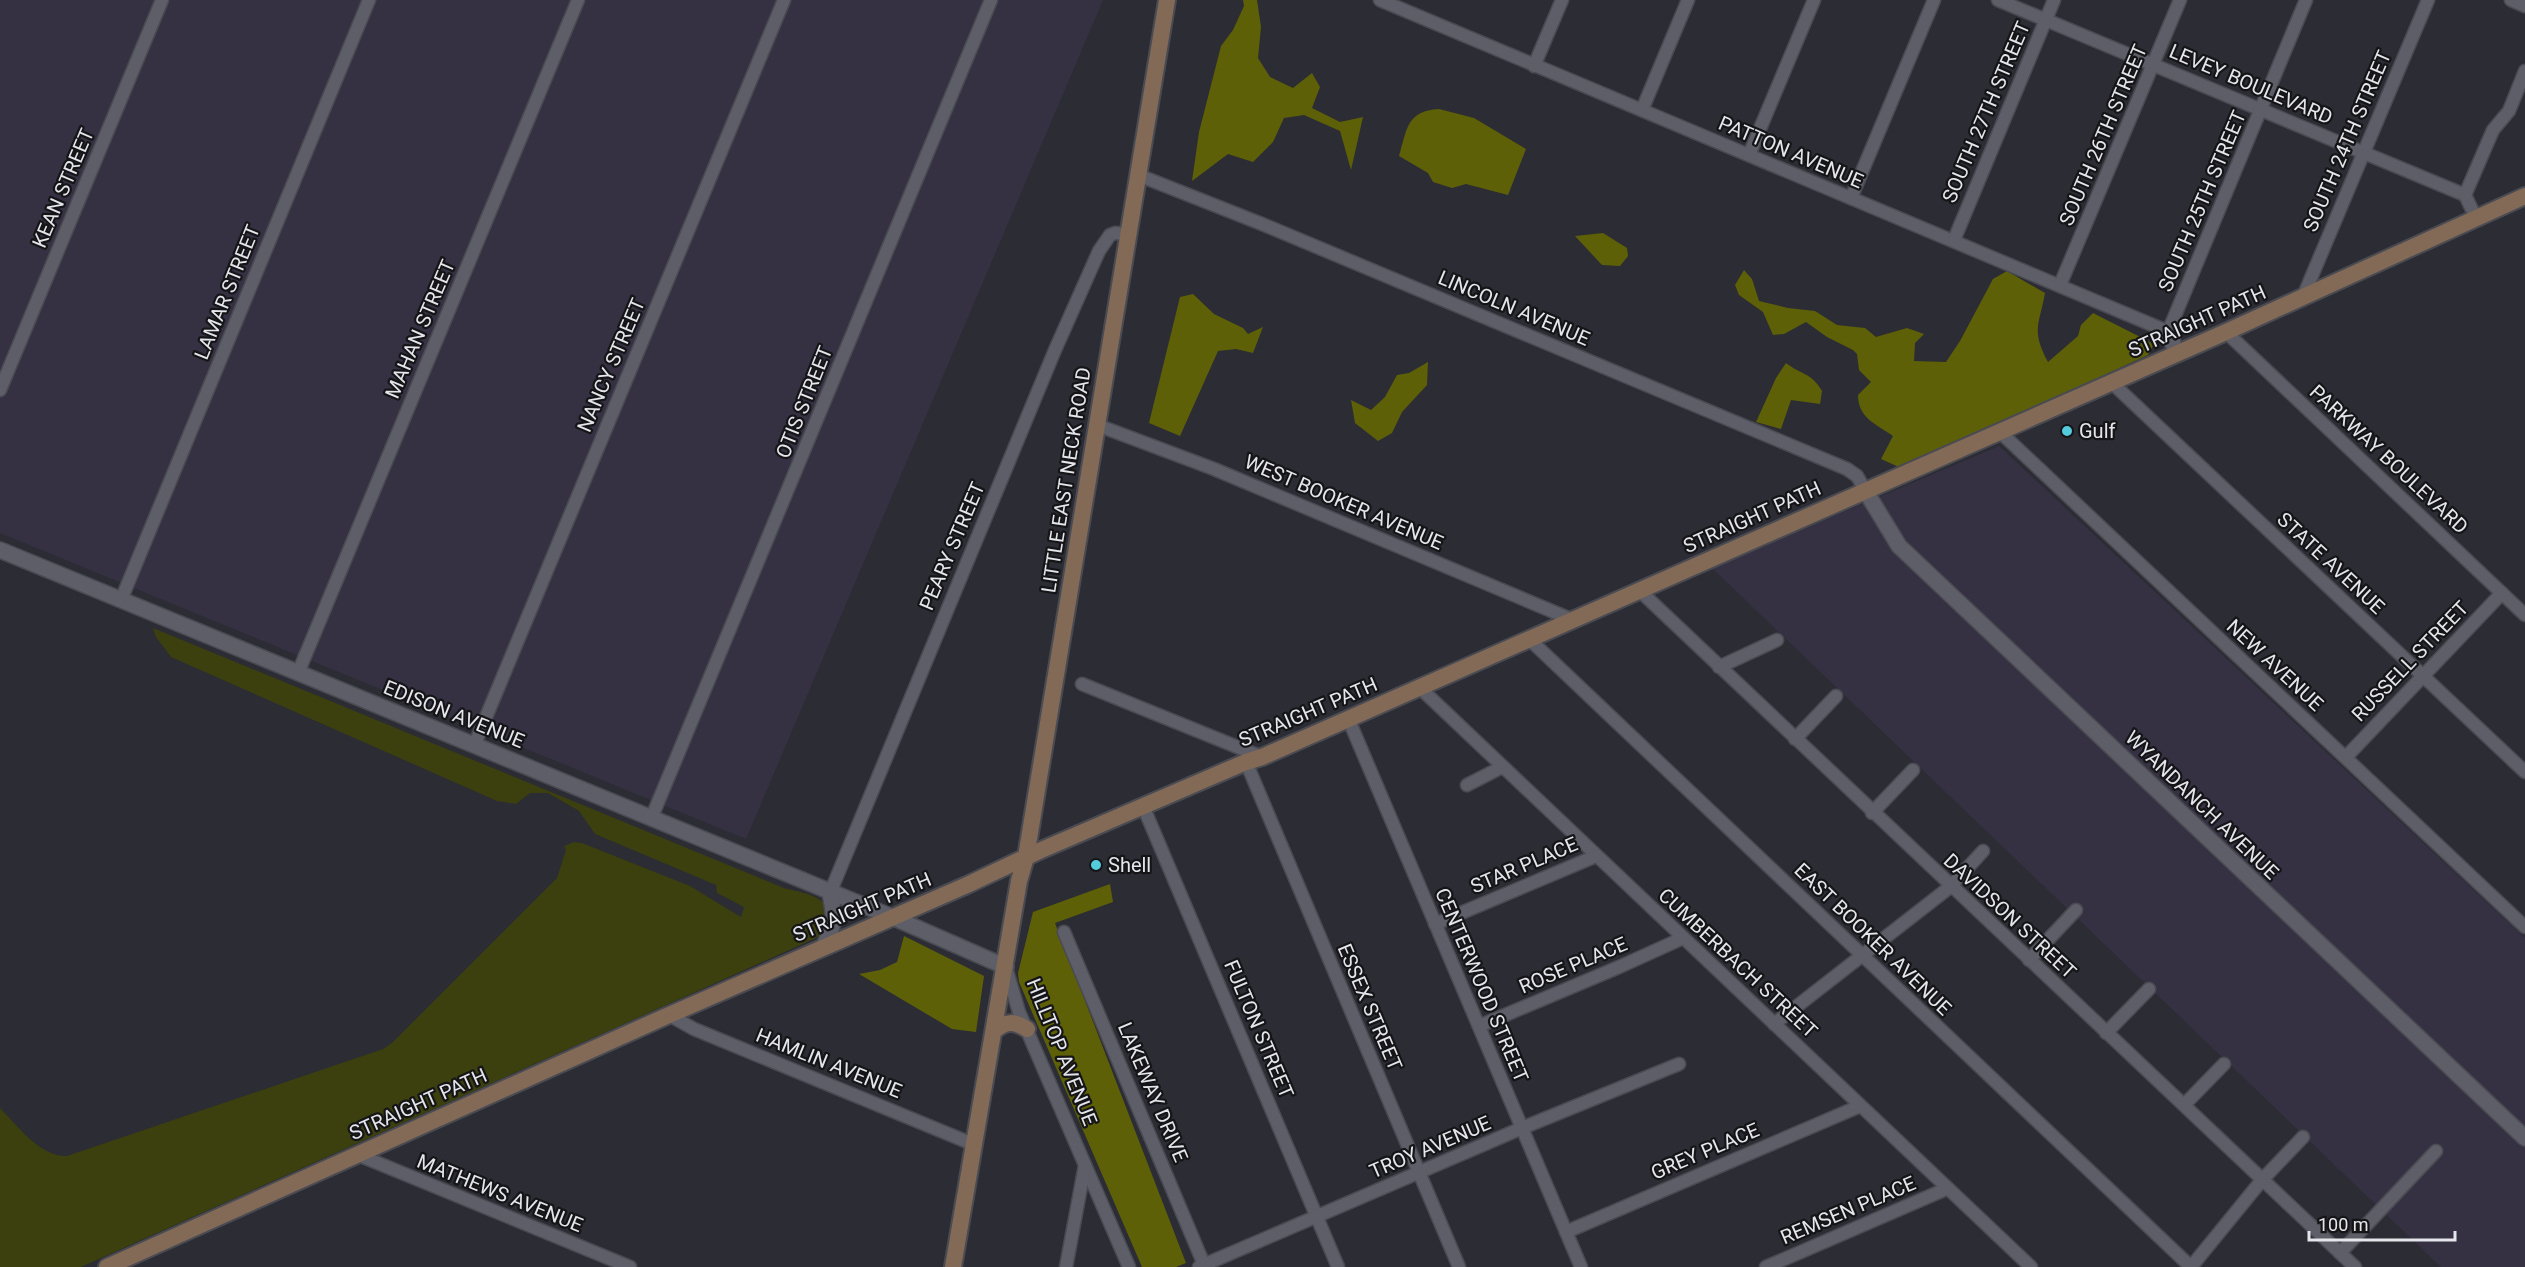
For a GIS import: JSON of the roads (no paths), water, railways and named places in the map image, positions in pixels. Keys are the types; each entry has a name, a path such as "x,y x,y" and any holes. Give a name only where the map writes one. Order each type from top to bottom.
{"main road":[{"name":"LITTLE EAST NECK ROAD","path":"953,1267 1019,881 1026,857 1167,0"},
{"name":"STRAIGHT PATH","path":"107,1267 824,946 1143,806 1262,757 2226,332 2525,196"},
{"path":"995,1030 1004,1023 1017,1023 1027,1029"}],"street":[{"name":"KEAN STREET","path":"0,390 162,0"},
{"name":"LAMAR STREET","path":"121,600 369,0"},
{"name":"MAHAN STREET","path":"298,672 578,0"},
{"name":"NANCY STREET","path":"474,746 784,0"},
{"name":"OTIS STREET","path":"651,819 991,0"},
{"name":"PATTON AVENUE","path":"1380,0 2162,329 2176,353"},
{"path":"1534,66 1562,0"},
{"path":"1642,110 1688,0"},
{"path":"1749,155 1814,0"},
{"path":"1851,198 1934,0"},
{"name":"LEVEY BOULEVARD","path":"1998,0 2465,195"},
{"name":"SOUTH 27TH STREET","path":"1954,240 2054,0"},
{"name":"SOUTH 26TH STREET","path":"2060,285 2180,0"},
{"name":"SOUTH 25TH STREET","path":"2176,353 2171,325 2306,0"},
{"name":"SOUTH 24TH STREET","path":"2303,297 2428,0"},
{"path":"2511,0 2525,6"},
{"path":"2476,218 2465,195 2493,130 2509,111 2525,71"},
{"name":"LINCOLN AVENUE","path":"1138,175 1262,224 1847,469 1857,476 1865,490"},
{"name":"PEARY STREET","path":"830,893 1055,350 1099,251 1110,235 1128,234"},
{"name":"PARKWAY BOULEVARD","path":"2226,332 2525,615"},
{"name":"STATE AVENUE","path":"2111,382 2525,772"},
{"name":"WEST BOOKER AVENUE","path":"1097,425 1214,469 1573,620"},
{"name":"NEW AVENUE","path":"1999,431 2525,927"},
{"name":"WYANDANCH AVENUE","path":"1865,490 1899,546 2525,1138"},
{"name":"EDISON AVENUE","path":"0,549 892,917"},
{"name":"DAVIDSON STREET","path":"1640,591 1950,887 2355,1267"},
{"name":"RUSSELL STREET","path":"2346,757 2502,593"},
{"name":"EAST BOOKER AVENUE","path":"1528,638 2191,1267"},
{"path":"1719,667 1778,640"},
{"path":"1082,684 1262,757"},
{"name":"CUMBERBACH STREET","path":"1419,687 1946,1189 2031,1267"},
{"path":"1795,739 1836,696"},
{"name":"CENTERWOOD STREET","path":"1348,718 1581,1267"},
{"name":"ESSEX STREET","path":"1246,762 1460,1267"},
{"path":"1467,785 1502,767"},
{"path":"1872,813 1913,770"},
{"name":"FULTON STREET","path":"1143,806 1338,1267"},
{"path":"1774,1024 1950,887 1983,851"},
{"name":"STAR PLACE","path":"1436,924 1596,856"},
{"path":"824,946 834,921 835,910 830,893"},
{"path":"2029,960 2076,910"},
{"name":"HILLTOP AVENUE","path":"892,917 1006,967 1027,1029 1129,1267"},
{"name":"LAKEWAY DRIVE","path":"1064,932 1203,1266"},
{"name":"ROSE PLACE","path":"1479,1026 1620,968 1683,938"},
{"path":"2106,1033 2149,989"},
{"name":"HAMLIN AVENUE","path":"669,1015 694,1029 975,1145"},
{"path":"2184,1105 2224,1064"},
{"name":"TROY AVENUE","path":"1203,1266 1522,1128 1678,1065"},
{"name":"GREY PLACE","path":"1566,1232 1860,1106"},
{"path":"2191,1267 2262,1180 2303,1137"},
{"path":"2340,1253 2436,1151"},
{"name":"MATHEWS AVENUE","path":"356,1154 630,1267"},
{"path":"1066,1267 1085,1164"},
{"name":"REMSEN PLACE","path":"1766,1267 1946,1189"}],"place":[{"name":"Gulf","path":"2067,431"},
{"name":"Shell","path":"1096,865"}]}
